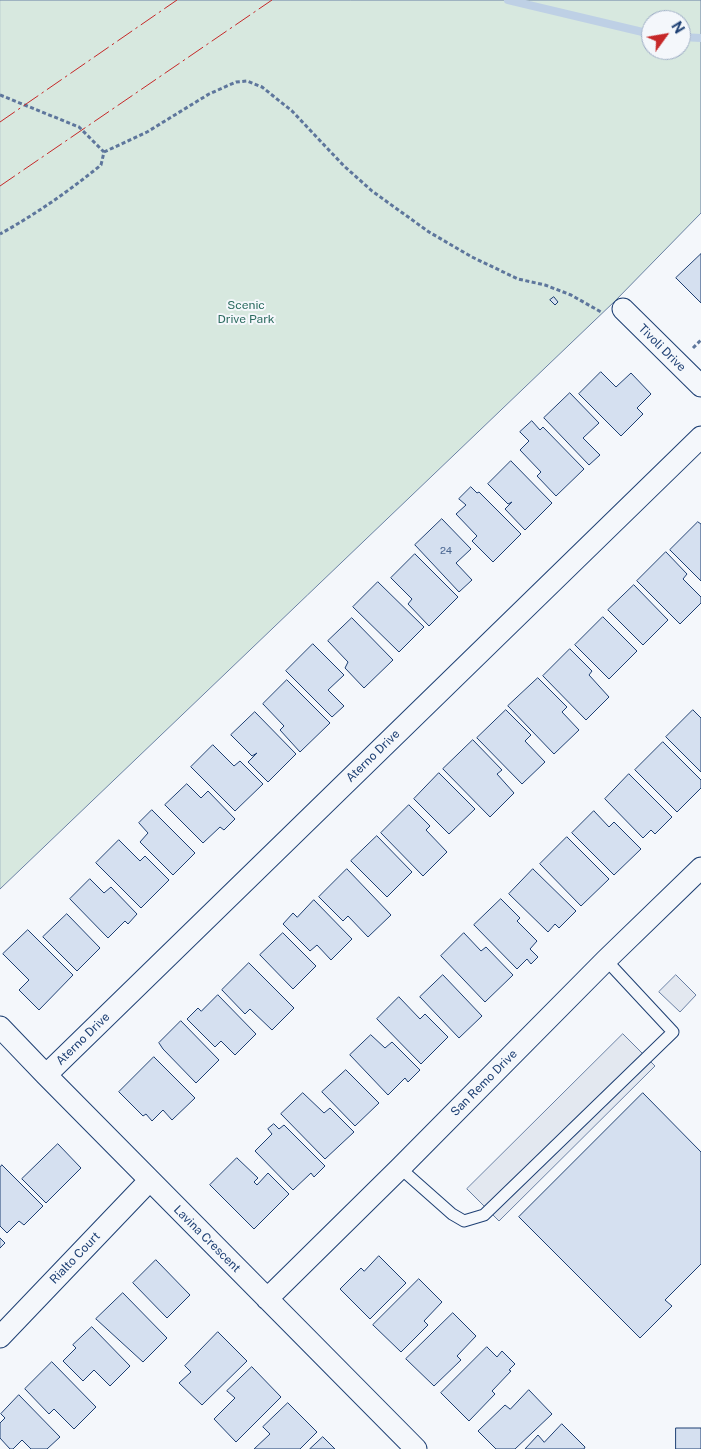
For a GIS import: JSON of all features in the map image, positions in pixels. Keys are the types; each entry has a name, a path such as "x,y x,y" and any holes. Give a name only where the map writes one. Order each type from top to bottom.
{"street":[{"name":"Tivoli Drive","path":"623,309 701,386"},
{"name":"Aterno Drive","path":"46,1075 701,437"},
{"name":"San Remo Drive","path":"267,1299 606,960 701,868"},
{"name":"Lavina Crescent","path":"0,1027 416,1449"},
{"name":"Rialto Court","path":"0,1337 150,1180"}],"lane":[{"path":"400,1168 452,1214 464,1221 484,1216 673,1032 606,960"}],"path":[{"path":"104,152 147,132 209,94 236,82 247,81 262,87 292,111 344,166 372,191 429,232 472,257 518,279 546,285 572,295 605,316 623,309"},
{"path":"0,95 79,126 104,152"},
{"path":"0,234 34,215 101,166 104,152"},
{"path":"693,348 701,340"}],"green space":[{"name":"Scenic Drive Park","path":"0,0 701,0 701,213 615,301 0,889"}],"shaded area":[{"path":"676,975 696,995 680,1012 659,992"},
{"path":"623,1034 655,1066 499,1221 467,1189"}],"building":[{"path":"701,254 701,303 676,278"},
{"path":"554,297 558,302 555,305 550,300"},
{"path":"601,372 616,387 631,373 651,394 637,408 643,414 621,436 579,394"},
{"path":"570,393 599,423 583,438 600,455 589,465 544,418"},
{"path":"532,421 540,430 543,427 584,469 556,496 537,476 541,472 520,450 529,441 520,432"},
{"path":"511,461 552,503 525,530 505,509 512,502 508,504 488,484"},
{"path":"471,487 477,493 479,492 521,534 493,562 472,541 477,536 456,514 466,505 459,499"},
{"path":"442,519 471,549 456,563 472,580 459,592 415,545"},
{"path":"698,522 701,524 701,581 670,550"},
{"path":"666,552 687,574 683,579 701,597 701,603 680,624 637,581"},
{"path":"415,554 458,597 429,626 408,604 412,599 391,578"},
{"path":"378,582 424,627 399,652 353,607"},
{"path":"634,585 668,620 643,645 608,610"},
{"path":"603,617 637,651 609,679 575,645"},
{"path":"352,618 393,660 364,688 345,668 348,662 328,641"},
{"path":"313,644 344,675 328,690 344,706 332,717 286,671"},
{"path":"570,649 592,671 589,675 609,697 586,720 543,676"},
{"path":"538,678 567,707 562,712 579,730 554,754 508,706"},
{"path":"287,680 330,723 300,752 280,730 284,726 263,704"},
{"path":"506,710 531,735 525,741 545,762 522,784 477,738"},
{"path":"693,710 701,718 701,772 666,737"},
{"path":"255,712 296,754 268,782 248,762 257,753 252,756 231,735"},
{"path":"473,740 502,770 497,774 514,793 490,817 443,769"},
{"path":"663,742 701,780 701,788 677,812 635,770"},
{"path":"213,745 234,766 240,761 263,784 235,811 191,767"},
{"path":"439,773 475,809 449,834 414,799"},
{"path":"629,774 672,817 655,834 651,830 643,838 605,799"},
{"path":"187,784 201,798 208,791 235,819 224,830 220,827 203,843 165,805"},
{"path":"409,805 430,826 426,830 447,852 423,876 381,833"},
{"path":"152,810 195,853 173,875 140,842 148,833 139,823"},
{"path":"594,811 609,827 614,822 641,849 614,875 572,833"},
{"path":"377,836 412,872 387,897 351,861"},
{"path":"567,837 609,879 581,906 540,864"},
{"path":"119,840 140,861 145,856 169,880 141,908 96,863"},
{"path":"347,869 391,915 368,937 348,916 343,921 319,897"},
{"path":"533,869 576,911 559,928 555,924 548,932 509,894"},
{"path":"90,879 104,893 111,887 137,914 128,924 125,921 108,938 70,899"},
{"path":"501,899 520,918 517,921 537,941 530,949 538,957 531,964 527,959 517,969 474,925"},
{"path":"314,900 352,939 331,960 317,945 310,951 283,924 293,913 297,917"},
{"path":"67,914 100,948 77,971 43,937"},
{"path":"28,930 73,975 39,1010 19,990 29,980 3,954"},
{"path":"283,933 316,966 293,989 260,955"},
{"path":"464,933 481,951 486,947 513,975 485,1002 441,956"},
{"path":"249,963 294,1008 272,1030 250,1009 245,1014 222,990"},
{"path":"443,975 482,1016 459,1038 420,997"},
{"path":"218,995 256,1034 235,1055 221,1041 215,1047 187,1019 198,1008 201,1011"},
{"path":"399,997 420,1019 425,1014 448,1037 421,1064 377,1019"},
{"path":"181,1021 219,1060 196,1083 159,1043"},
{"path":"371,1035 385,1048 392,1042 420,1070 408,1082 405,1078 388,1095 350,1055"},
{"path":"154,1057 195,1098 172,1120 163,1110 152,1121 146,1114 143,1116 119,1092"},
{"path":"346,1070 379,1103 355,1126 322,1092"},
{"path":"303,1093 324,1113 330,1108 354,1132 325,1159 281,1114"},
{"path":"643,1093 701,1152 701,1264 665,1300 672,1306 640,1338 519,1217"},
{"path":"274,1124 279,1129 284,1125 325,1166 314,1177 311,1173 293,1190 255,1151 272,1134 268,1129"},
{"path":"58,1144 81,1168 46,1203 22,1179"},
{"path":"237,1158 258,1178 254,1182 257,1185 268,1173 289,1194 254,1229 210,1185"},
{"path":"2,1165 43,1206 24,1225 19,1221 7,1233 0,1226 0,1168"},
{"path":"0,1238 5,1243 0,1248"},
{"path":"379,1256 406,1283 370,1319 340,1289 361,1268 364,1271"},
{"path":"156,1260 190,1295 167,1318 133,1283"},
{"path":"419,1279 442,1302 424,1321 428,1325 401,1352 373,1325"},
{"path":"123,1293 167,1338 143,1362 96,1319"},
{"path":"453,1313 476,1336 457,1356 461,1360 434,1386 406,1359"},
{"path":"92,1327 130,1366 110,1386 94,1370 83,1381 63,1361 76,1348 73,1345"},
{"path":"218,1332 247,1361 202,1405 179,1383 191,1372 185,1366"},
{"path":"487,1347 497,1357 502,1351 515,1364 492,1391 495,1394 469,1421 441,1393"},
{"path":"52,1362 96,1407 74,1429 54,1409 49,1414 25,1389"},
{"path":"252,1367 281,1397 236,1442 214,1419 235,1398 227,1391"},
{"path":"529,1390 552,1414 515,1449 496,1449 478,1431 505,1405 510,1409"},
{"path":"19,1395 60,1437 47,1449 31,1449 22,1440 13,1449 10,1449 0,1438 0,1423 5,1418 1,1414"},
{"path":"288,1403 317,1432 300,1449 254,1449 270,1434 263,1427"},
{"path":"562,1424 585,1447 584,1449 525,1449 538,1435 544,1442"},
{"path":"676,1428 701,1428 701,1449 676,1449"},
{"path":"323,1437 335,1449 310,1449"}],"waterway":[{"path":"508,0 641,32"},
{"path":"691,38 701,38"}],"power":[{"path":"0,122 177,0"},
{"path":"0,186 272,0"}]}
